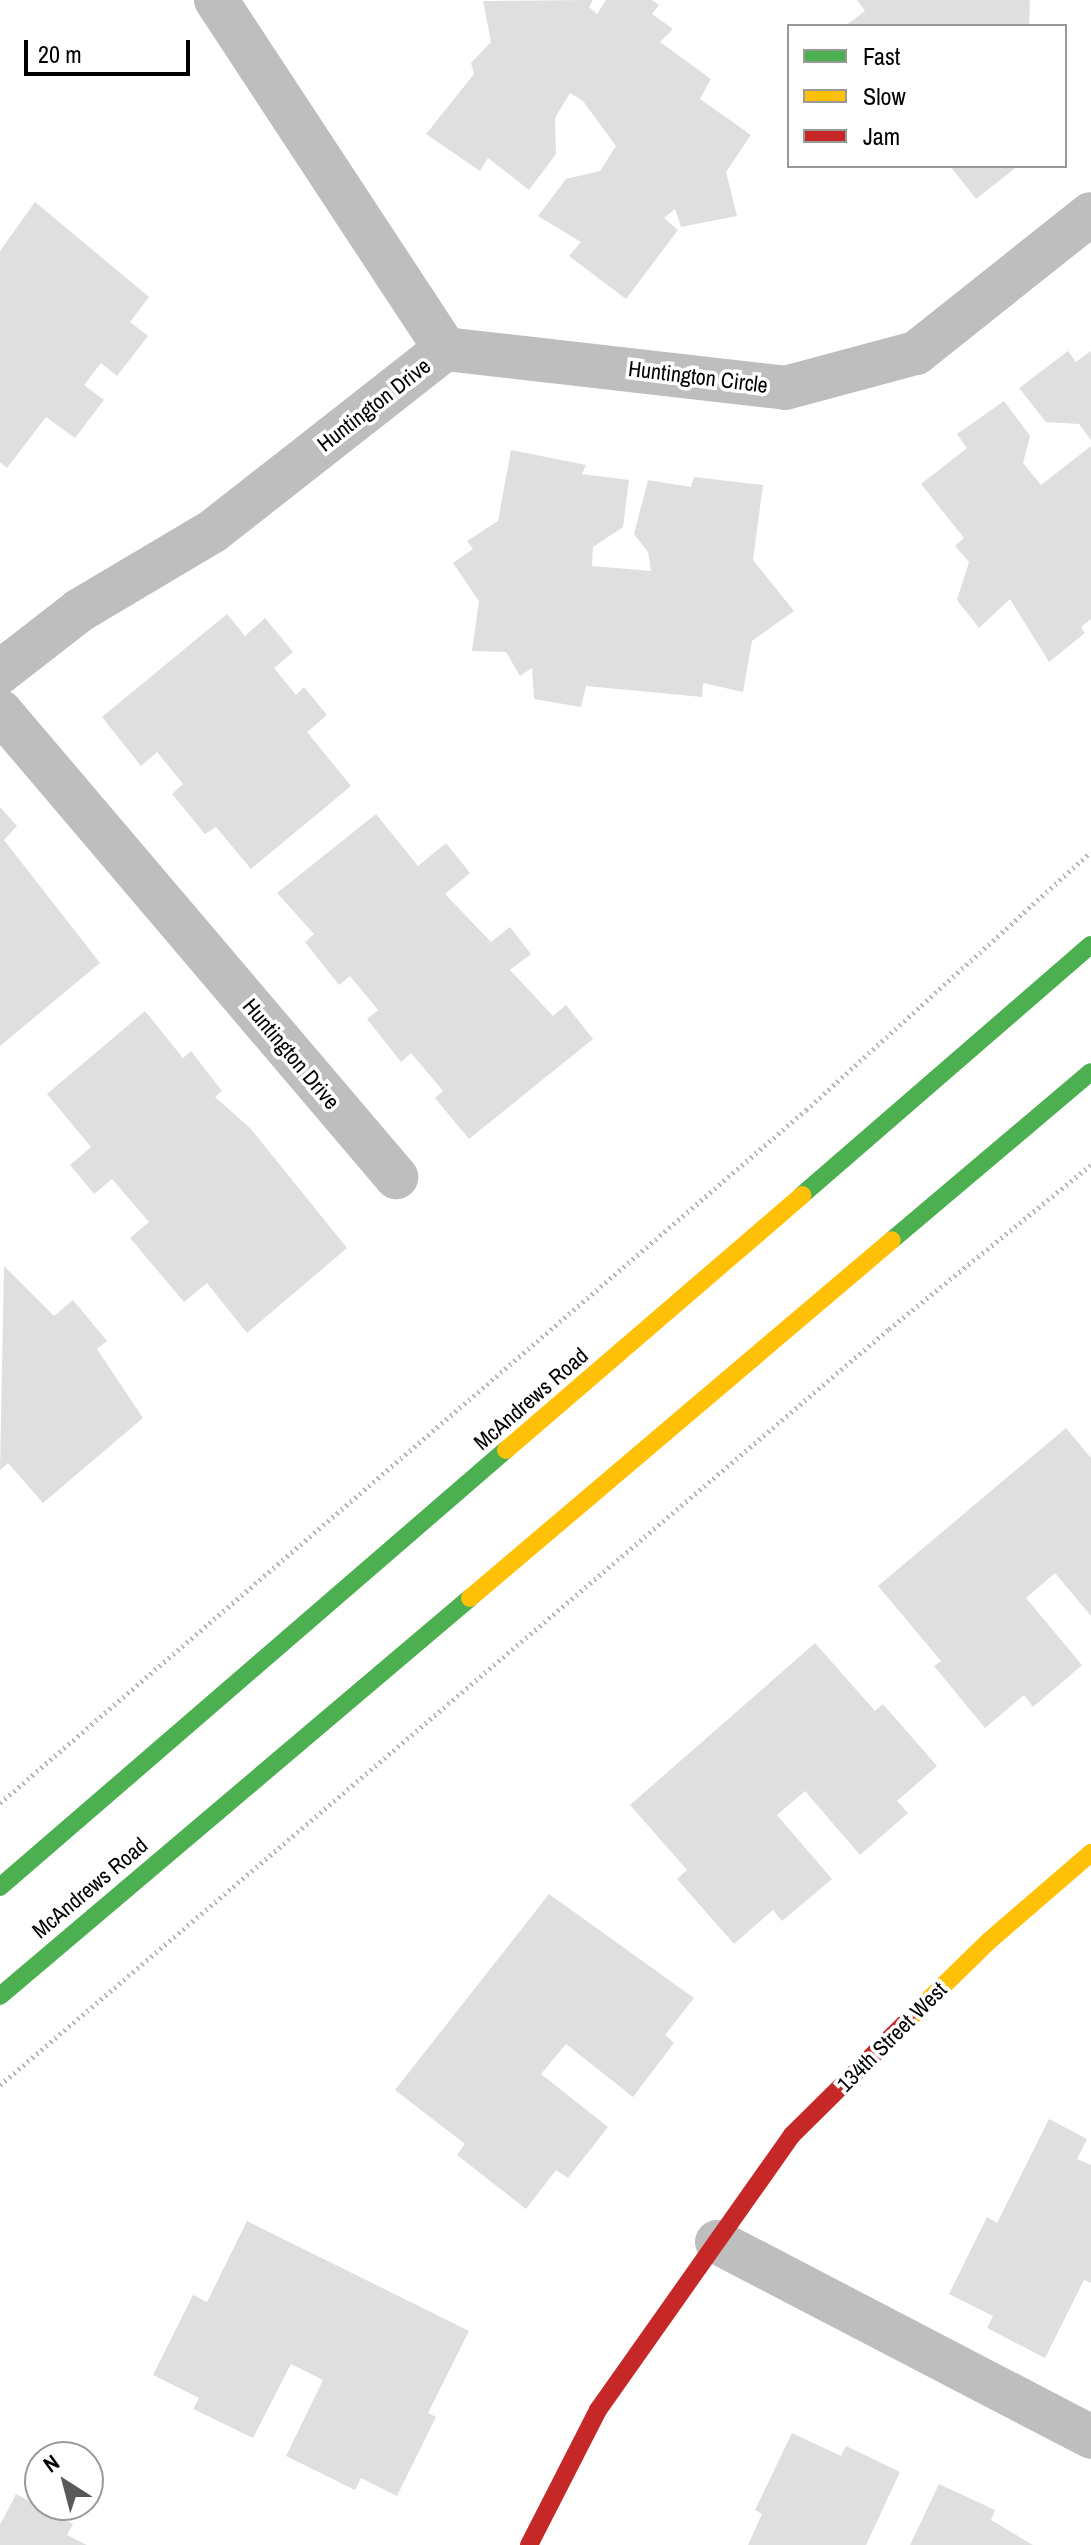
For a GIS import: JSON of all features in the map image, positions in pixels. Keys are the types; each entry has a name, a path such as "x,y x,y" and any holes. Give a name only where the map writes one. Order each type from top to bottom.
{"main road":[{"name":"McAndrews Road","path":"0,1887 1091,945"},
{"name":"McAndrews Road","path":"0,1996 1091,1072"},
{"name":"134th Street West","path":"529,2545 598,2410 792,2135 989,1941 1091,1853"}],"street":[{"name":"Huntington Drive","path":"0,672 80,610 213,531 445,349 216,0"},
{"name":"Huntington Circle","path":"445,349 785,388 916,353 1091,214"},
{"name":"Huntington Drive","path":"0,711 396,1177"},
{"path":"717,2242 1091,2437"}],"path":[{"path":"0,1803 806,1110 1091,852"},
{"path":"0,2085 889,1329 1091,1165"}],"building":[{"path":"593,0 589,7 597,14 606,0 652,0 659,5 652,14 673,29 660,42 711,79 700,99 751,135 726,172 737,216 681,227 675,209 664,218 678,230 626,299 569,256 581,242 538,216 566,179 600,171 616,146 583,101 570,93 555,118 556,154 529,190 488,158 480,171 426,134 474,74 471,63 491,42 483,1"},
{"path":"857,0 1030,0 1029,24 848,24 865,11"},
{"path":"952,168 1015,168 976,199"},
{"path":"35,202 149,297 130,322 148,336 117,376 101,363 84,385 104,400 75,438 46,417 7,468 0,462 0,251"},
{"path":"1068,351 1076,362 1091,351 1091,440 1079,424 1046,422 1019,388"},
{"path":"1004,401 1030,436 1023,463 1041,485 1091,446 1091,619 1081,627 1085,633 1049,662 1010,599 979,628 957,600 969,562 955,546 964,538 921,484 967,448 957,434"},
{"path":"511,450 586,465 582,474 629,480 623,527 593,547 592,566 651,571 648,552 634,534 648,480 691,487 694,477 763,485 753,560 794,611 752,641 743,692 703,683 702,697 586,686 581,707 534,699 532,668 520,676 506,652 472,651 479,601 453,563 473,549 467,541 498,521"},
{"path":"227,614 245,636 265,618 293,652 274,668 296,695 304,687 327,715 307,732 351,786 251,869 216,827 205,834 172,794 183,784 157,752 141,766 102,717"},
{"path":"0,807 17,826 4,840 100,963 0,1046"},
{"path":"376,814 418,866 446,843 470,873 445,894 491,942 510,927 531,954 510,970 553,1016 566,1005 593,1039 469,1139 435,1098 443,1091 411,1053 401,1062 367,1019 378,1010 350,976 339,985 305,942 314,934 277,893"},
{"path":"145,1011 183,1058 191,1051 222,1091 215,1097 251,1129 347,1248 247,1333 207,1283 184,1302 130,1238 149,1222 112,1179 94,1194 70,1165 91,1147 47,1094"},
{"path":"4,1266 54,1316 73,1300 107,1341 97,1349 143,1418 43,1503 8,1463 0,1470"},
{"path":"1066,1428 1091,1458 1091,1616 1055,1573 1026,1598 1082,1665 1033,1707 1024,1695 985,1728 934,1666 941,1661 878,1586"},
{"path":"815,1643 875,1711 883,1704 937,1766 897,1801 908,1813 860,1855 805,1791 777,1815 832,1879 782,1921 773,1910 734,1944 677,1879 687,1870 630,1805"},
{"path":"549,1894 694,1998 665,2035 674,2043 633,2097 566,2044 541,2074 608,2127 568,2178 556,2170 526,2209 457,2155 465,2144 395,2090"},
{"path":"1049,2119 1087,2139 1077,2159 1091,2165 1091,2283 1084,2280 1045,2358 987,2328 993,2316 949,2294 987,2217 997,2223"},
{"path":"247,2221 469,2331 428,2413 436,2417 397,2496 361,2478 355,2490 286,2456 323,2380 291,2364 253,2438 193,2409 199,2398 153,2375 193,2295 207,2302"},
{"path":"792,2433 841,2456 846,2446 900,2472 866,2545 748,2545 762,2514 755,2510"},
{"path":"939,2484 995,2510 991,2520 1033,2545 910,2545"},
{"path":"16,2494 24,2498 24,2521 67,2521 73,2524 67,2535 87,2545 0,2545 0,2525"}],"traffic: fast":[{"path":"802,1195 1091,945"},
{"path":"892,1240 1091,1072"},
{"path":"0,1887 506,1450"},
{"path":"0,1996 470,1598"}],"traffic: slow":[{"path":"506,1450 802,1195"},
{"path":"470,1598 892,1240"},
{"path":"907,2021 989,1941 1091,1853"}],"traffic: jam":[{"path":"529,2545 598,2410 792,2135 907,2021"}]}
